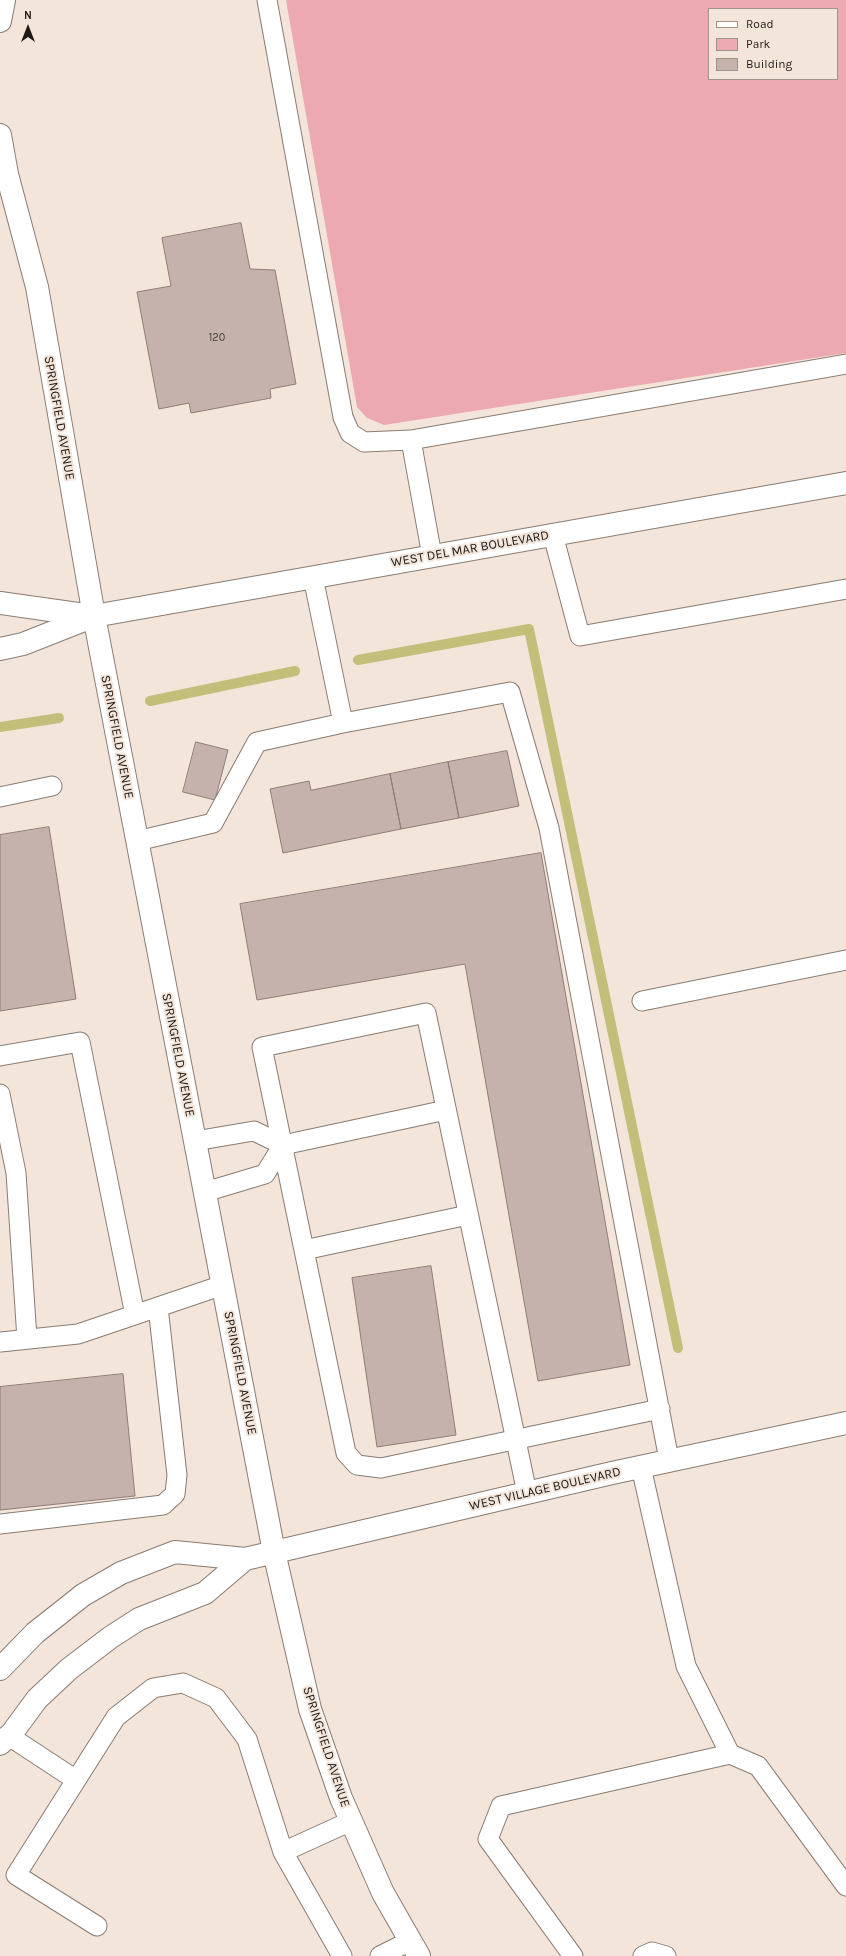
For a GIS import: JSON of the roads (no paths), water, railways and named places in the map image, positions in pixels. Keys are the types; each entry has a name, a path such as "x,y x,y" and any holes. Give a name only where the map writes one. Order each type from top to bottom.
{"main road":[{"path":"0,21 4,0"},
{"name":"SPRINGFIELD AVENUE","path":"0,135 7,174 37,288 94,616 274,1552 310,1709 340,1798 383,1893 414,1949"},
{"name":"WEST DEL MAR BOULEVARD","path":"0,649 22,644 94,616 846,483"},
{"name":"WEST DEL MAR BOULEVARD","path":"0,603 94,616"},
{"name":"WEST VILLAGE BOULEVARD","path":"0,1669 35,1633 83,1595 121,1573 175,1552 245,1559 641,1466 846,1423"},
{"name":"WEST VILLAGE BOULEVARD","path":"5,1740 37,1699 81,1660 139,1619 205,1593 245,1559"}],"lane":[{"path":"267,0 343,417 350,433 364,442 411,440 846,364"},
{"path":"411,440 432,556"},
{"path":"553,535 580,636 846,589"},
{"path":"313,577 344,722"},
{"path":"137,842 213,823 257,742 344,722 510,692 549,828 669,1460"},
{"path":"0,797 52,786"},
{"path":"642,1001 846,960"},
{"path":"527,1493 516,1439 468,1215 426,1013 262,1048 346,1453 357,1465 381,1468 516,1439 660,1409"},
{"path":"0,1056 80,1042 135,1315"},
{"path":"0,1094 16,1173 27,1339"},
{"path":"195,1141 254,1131 283,1145 446,1110"},
{"path":"205,1192 265,1174 283,1145"},
{"path":"304,1250 468,1215"},
{"path":"0,1342 78,1334 223,1285"},
{"path":"0,1524 163,1505 175,1494 177,1475 158,1307"},
{"path":"641,1466 686,1666 730,1754"},
{"path":"97,1926 16,1875 116,1717 153,1688 183,1683 216,1698 247,1739 283,1852 342,1956"},
{"path":"5,1740 76,1780"},
{"path":"573,1956 488,1839 501,1806 730,1754 758,1766 846,1886"},
{"path":"283,1852 351,1821"},
{"path":"380,1956 414,1949"},
{"path":"643,1956 652,1952 666,1956"}],"waterway":[{"path":"358,660 529,629 678,1348"},
{"path":"150,701 295,671"},
{"path":"0,727 59,718"}]}
